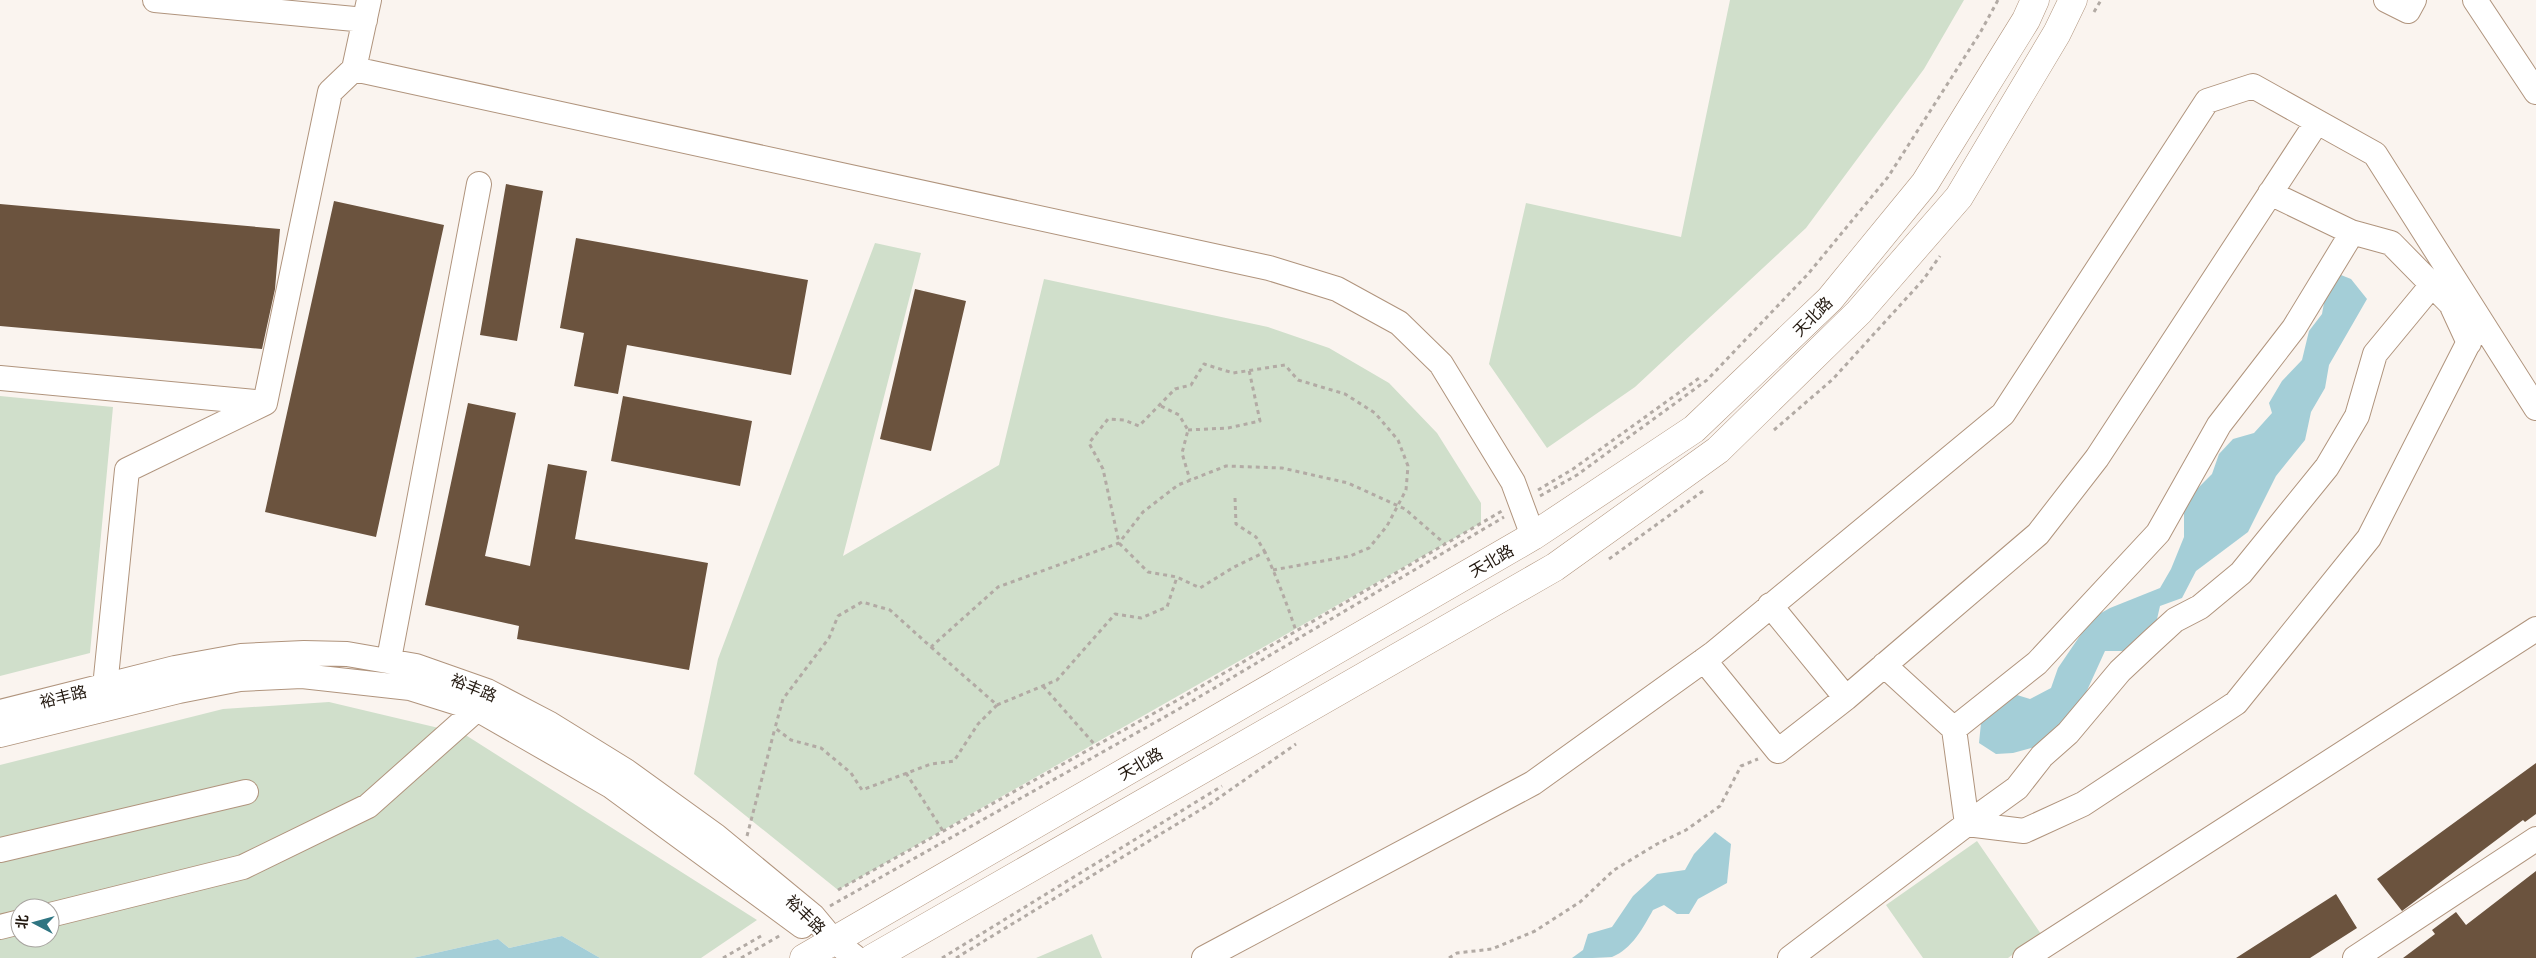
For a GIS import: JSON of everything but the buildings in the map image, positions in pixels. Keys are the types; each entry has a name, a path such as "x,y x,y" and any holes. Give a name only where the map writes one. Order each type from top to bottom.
{"main road":[{"name":"天北路","path":"804,958 1533,536 1694,429 1830,299 1925,183 2026,20 2035,0"},
{"name":"天北路","path":"873,958 1555,567 1718,450 1859,312 1959,197 2057,33 2073,0"}],"street":[{"path":"155,0 367,10 354,70 330,92 265,403"},
{"path":"2386,0 2408,12 2414,0"},
{"path":"2475,0 2536,92"},
{"path":"354,70 1269,268 1337,289 1399,324 1441,364 1486,435 1522,503 1533,536"},
{"path":"1204,958 1533,783 1704,660 2003,414 2207,101 2253,86 2375,154 2536,408"},
{"path":"1704,660 1778,750 1846,698 2038,534 2097,458 2317,122"},
{"path":"389,659 479,184"},
{"path":"2270,193 2352,232 2391,243 2450,304 2469,343"},
{"path":"1954,729 2038,663 2158,533 2219,425 2294,328 2352,232"},
{"path":"1790,958 2017,788 2042,756 2068,733 2120,671 2176,620 2200,606 2241,573 2327,467 2357,416 2375,354 2432,284"},
{"path":"1967,824 2024,831 2083,804 2236,703 2369,538 2480,320"},
{"path":"0,378 265,403"},
{"path":"104,686 127,470 265,403"},
{"path":"1770,605 1846,698"},
{"path":"2025,958 2536,629"},
{"name":"裕丰路","path":"0,712 175,668 242,656 304,653 347,654 389,659 416,666 486,690 550,724 626,771 701,825 806,920"},
{"path":"1884,665 1954,729 1967,824"},
{"name":"裕丰路","path":"0,735 179,691 249,678 302,676 362,681 410,688 476,709 611,786 806,920 856,958"},
{"path":"60,912 242,867 368,806 476,709"},
{"path":"0,850 246,792"},
{"path":"2355,958 2536,839"}],"path":[{"path":"838,890 1096,746 1445,544 1577,475 1707,380 1808,274 1888,177 1980,33 1998,0"},
{"path":"1265,552 1234,567 1200,588 1177,577 1148,572 1120,543 1103,469 1089,443 1108,419 1124,420 1139,426 1175,389 1191,385 1204,364 1233,373 1285,365 1298,380 1345,394 1375,413 1398,440 1408,466 1406,490 1387,526 1369,548 1350,556 1273,570"},
{"path":"1188,430 1228,428 1260,421 1248,370"},
{"path":"741,958 1186,706 1522,503 1573,470 1702,376"},
{"path":"1160,406 1179,415 1188,430 1182,453 1190,480"},
{"path":"930,647 998,587 1120,543 1143,512 1178,485 1226,466 1282,468 1348,483 1405,509 1445,544"},
{"path":"1235,498 1236,524 1256,537 1265,552 1296,631"},
{"path":"775,728 791,740 821,748 851,773 862,790 906,772 931,764 954,760 978,724 997,705 1058,680 1114,614 1141,618 1167,607 1177,577"},
{"path":"747,836 783,699 829,638 838,616 862,602 890,610 997,705"},
{"path":"1043,686 1096,746"},
{"path":"1448,958 1457,953 1492,949 1542,926 1580,902 1614,870 1657,844 1686,830 1720,806 1741,766 1778,750"},
{"path":"906,772 943,831"},
{"path":"942,958 1207,797"},
{"path":"723,958 761,936"}],"green space":[{"path":"1730,0 1964,0 1924,69 1806,228 1635,387 1547,448 1489,364 1526,203 1681,237"},
{"path":"875,243 921,253 843,556 999,465 1044,279 1268,327 1329,348 1389,383 1437,433 1481,503 1481,523 838,890 694,774 718,659"},
{"path":"0,396 113,407 90,653 0,676"},
{"path":"329,702 464,734 757,920 701,958 600,958 562,936 509,948 498,939 413,958 0,958 0,765 223,709"},
{"path":"1977,841 2041,934 2008,958 1923,958 1886,905"},
{"path":"1092,934 1102,958 1036,958"}],"water":[{"path":"2336,273 2351,279 2367,299 2329,365 2325,388 2311,412 2305,440 2276,476 2248,532 2196,571 2182,598 2160,606 2152,641 2123,651 2105,651 2079,708 2042,745 2013,753 1996,754 1979,743 1981,723 2000,703 2017,695 2030,699 2051,688 2058,668 2092,618 2110,608 2160,588 2171,569 2184,537 2184,508 2193,493 2212,474 2219,454 2233,439 2254,433 2272,413 2269,403 2282,381 2302,360 2309,331 2322,314 2325,297"},
{"path":"1715,832 1731,844 1727,883 1698,899 1689,914 1677,914 1664,905 1653,910 1641,931 1631,943 1612,957 1572,958 1583,950 1588,934 1612,927 1633,896 1657,874 1685,870 1694,854"},
{"path":"562,936 600,958 413,958 498,939 509,948"}]}
